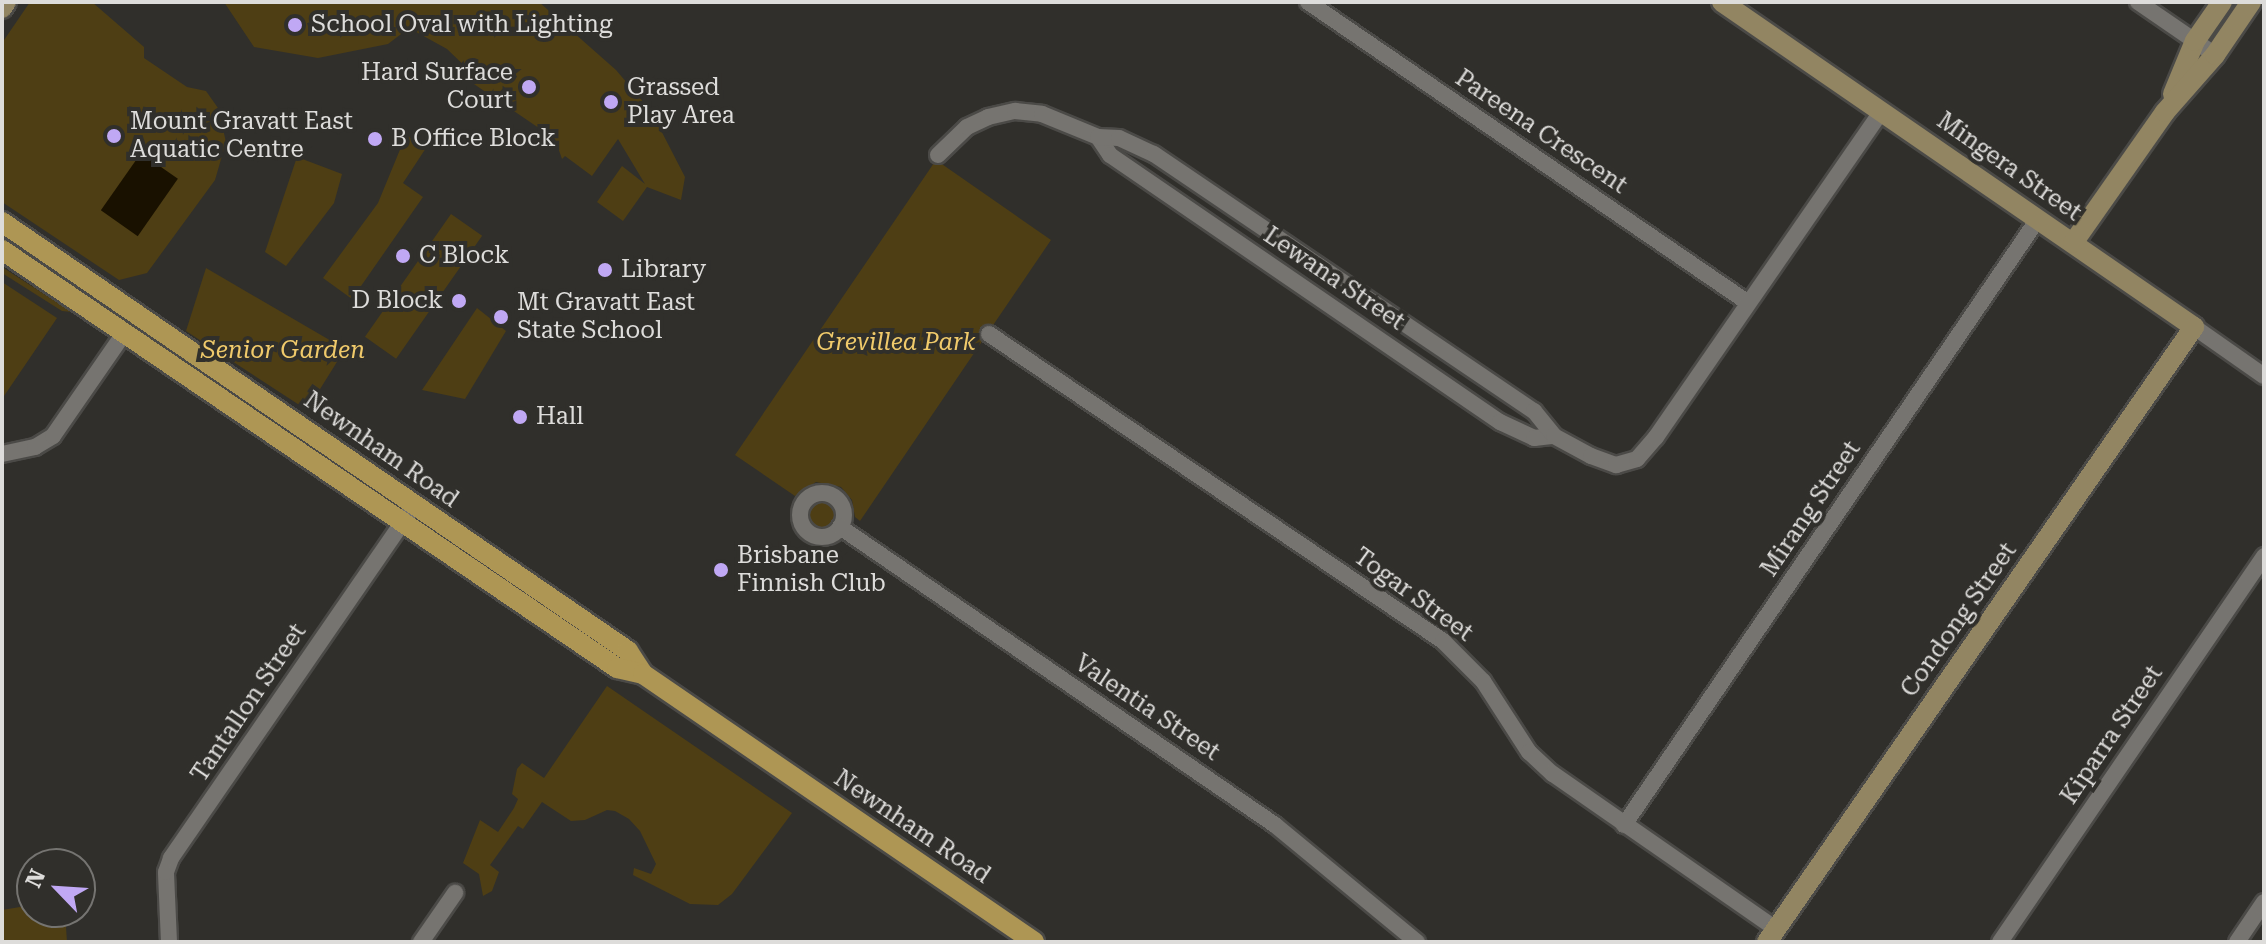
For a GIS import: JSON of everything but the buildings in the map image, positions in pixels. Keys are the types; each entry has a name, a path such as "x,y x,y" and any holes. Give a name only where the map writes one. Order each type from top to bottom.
{"main road":[{"name":"Newnham Road","path":"2,222 408,513"},
{"name":"Newnham Road","path":"2,250 125,332 628,651 643,674 1034,942"}],"street":[{"path":"2,8 6,2"},
{"name":"Pareena Crescent","path":"1308,2 1747,302"},
{"name":"Mingera Street","path":"1722,2 2194,327 2261,368"},
{"path":"2138,2 2215,55"},
{"path":"2165,112 2195,41 2222,2"},
{"path":"2073,243 2165,112 2215,55 2251,2"},
{"name":"Lewana Street","path":"938,155 967,127 988,117 1015,111 1042,114 1098,137 1119,138 1154,154 1534,411 1554,436 1591,456 1616,465 1637,459 1656,437 1882,111"},
{"name":"Lewana Street","path":"1098,137 1110,155 1500,422 1534,438 1554,436"},
{"name":"Mirang Street","path":"1624,825 2038,219"},
{"name":"Condong Street","path":"1772,935 2194,327"},
{"path":"2,454 35,447 53,436 125,332"},
{"name":"Togar Street","path":"989,334 1443,641 1483,681 1529,752 1772,935"},
{"name":"Tantallon Street","path":"169,942 166,879 171,858 408,513"},
{"name":"Valentia Street","path":"840,527 1275,825 1417,942"},
{"name":"Kiparra Street","path":"2000,942 2264,556"},
{"path":"421,942 455,893"},
{"path":"2237,942 2264,902"}],"green space":[{"name":"Mount Gravatt East Aquatic Centre","path":"30,2 92,2 144,47 144,58 187,87 206,91 218,108 226,142 215,180 147,273 119,280 2,202 2,43"},
{"path":"224,2 539,2 616,70 651,111 685,177 681,200 647,187 623,221 597,202 622,166 645,184 618,139 592,176 565,156 562,159 555,139 471,82 475,76 447,49 409,28 388,44 318,58 254,47"},
{"path":"406,135 426,148 403,183 423,197 352,299 323,278 378,203"},
{"path":"297,157 342,174 334,203 286,266 265,252"},
{"name":"Grevillea Park","path":"936,160 1051,240 860,521 855,517 852,500 841,487 816,482 795,496 735,455"},
{"path":"451,214 482,236 396,359 365,337"},
{"path":"2,267 72,312 62,311 2,273"},
{"name":"Senior Garden","path":"206,268 345,349 307,410 186,331"},
{"path":"2,282 57,318 2,399"},
{"path":"477,308 506,331 465,399 422,390"},
{"path":"822,502 831,506 835,515 831,524 822,528 813,524 809,515 813,506"},
{"path":"607,686 792,813 732,894 718,905 690,904 633,875 634,868 651,874 656,864 640,831 629,819 615,811 607,810 585,820 571,821 542,802 523,829 518,826 490,865 499,872 492,891 483,896 479,874 463,863 480,820 498,832 514,808 518,799 512,794 517,769 522,763 544,778"},
{"path":"16,908 16,928 66,928 67,942 2,942 2,910"}],"shaded area":[{"path":"141,153 178,179 138,236 101,210"}],"place":[{"name":"School Oval with Lighting","path":"295,25"},
{"name":"Hard Surface Court","path":"529,87"},
{"name":"Grassed Play Area","path":"611,102"},
{"name":"Mount Gravatt East Aquatic Centre","path":"114,136"},
{"name":"B Office Block","path":"375,139"},
{"name":"C Block","path":"403,256"},
{"name":"Library","path":"605,270"},
{"name":"D Block","path":"459,301"},
{"name":"Mt Gravatt East State School","path":"501,317"},
{"name":"Hall","path":"520,417"},
{"name":"Brisbane Finnish Club","path":"721,570"}]}
